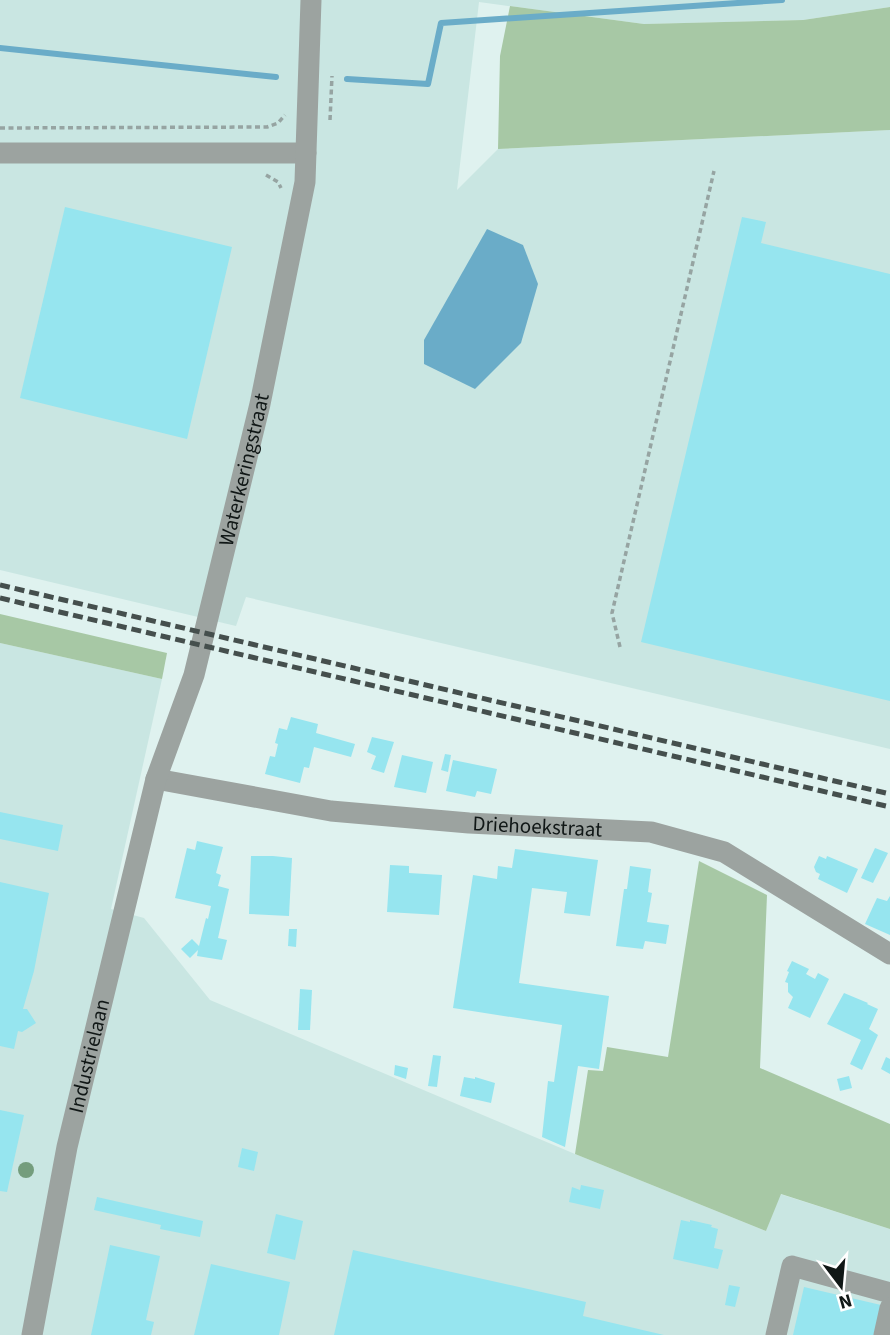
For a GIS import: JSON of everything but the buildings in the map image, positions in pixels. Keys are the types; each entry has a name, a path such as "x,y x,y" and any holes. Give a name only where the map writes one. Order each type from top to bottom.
{"street":[{"name":"Waterkeringstraat","path":"156,779 194,675 260,404 304,182 311,0"},
{"path":"0,153 306,153"},
{"name":"Driehoekstraat","path":"156,779 331,811 651,832 724,852 890,954"},
{"name":"Industrielaan","path":"32,1335 67,1147 156,779"},
{"path":"776,1335 792,1266 890,1293"},
{"path":"884,1335 890,1308"}],"path":[{"path":"0,128 267,127 278,124 292,102 308,99 332,101"},
{"path":"620,647 612,613 714,171"}],"shaded area":[{"path":"0,0 890,0 890,7 803,20 644,24 479,2 457,190 498,149 890,130 890,749 246,597 236,626 0,570"},
{"path":"0,643 162,679 111,909 144,918 210,1000 575,1154 766,1231 780,1194 890,1229 890,1335 0,1335"}],"green space":[{"path":"510,6 644,24 803,20 890,7 890,130 498,149 500,56"},
{"path":"0,614 167,653 162,679 0,643"},
{"path":"699,861 767,895 760,1068 890,1124 890,1229 781,1194 766,1231 575,1154 588,1070 603,1071 607,1047 668,1057"}],"water":[{"path":"487,229 523,245 538,284 521,343 475,389 424,364 424,340"}],"waterway":[{"path":"347,79 428,84 441,23 782,0"},
{"path":"0,48 276,77"}],"railway":[{"path":"0,585 890,794"},
{"path":"0,598 890,807"}]}
